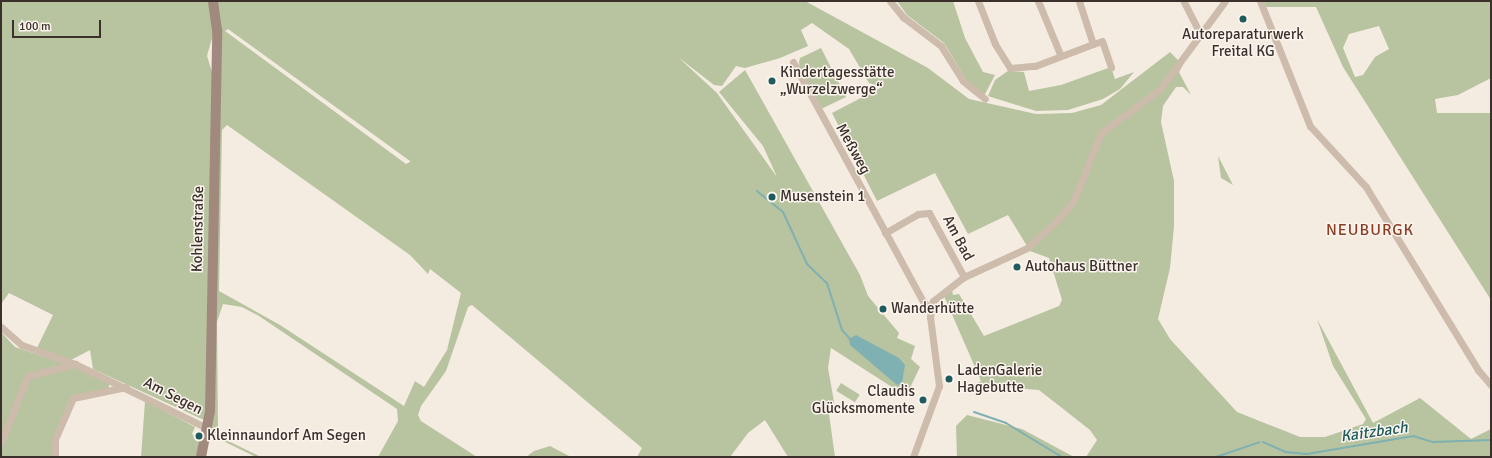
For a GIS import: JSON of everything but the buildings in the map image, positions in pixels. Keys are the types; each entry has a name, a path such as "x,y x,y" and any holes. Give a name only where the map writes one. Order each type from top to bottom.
{"street":[{"name":"Kohlenstraße","path":"201,457 207,428 216,68 213,1"},
{"path":"890,1 903,17 941,46 963,80 985,98"},
{"path":"978,1 1007,66 1035,66 1060,54 1102,41 1111,68"},
{"path":"1038,1 1060,54"},
{"path":"1079,1 1093,44"},
{"path":"913,457 939,386 930,307 944,290 964,277 1027,248 1055,223 1073,202 1100,133 1160,89 1225,1"},
{"path":"1260,1 1310,126 1366,187 1478,370 1491,385"},
{"path":"1184,2 1200,34"},
{"name":"Meßweg","path":"793,62 924,303 930,307"},
{"name":"Am Bad","path":"885,233 918,214 929,214 964,277"},
{"name":"Am Segen","path":"1,327 22,345 75,364 126,387 207,428"},
{"path":"1,442 28,376 75,364"},
{"name":"Am Segen","path":"55,457 55,439 73,398 126,387"}],"green space":[{"path":"1,1 805,1 928,68 969,99 1036,114 1072,113 1101,105 1170,52 1183,65 1179,72 1191,95 1183,87 1176,87 1163,106 1161,122 1174,181 1174,226 1170,268 1158,319 1170,339 1237,412 1300,437 1325,437 1363,424 1366,419 1333,366 1317,319 1373,423 1420,398 1471,439 1491,429 1491,457 1086,457 1097,440 1090,430 1039,390 973,385 981,381 944,296 952,290 953,295 959,294 984,336 1059,306 1062,300 1049,258 1030,251 1008,215 968,234 935,173 877,201 832,113 882,87 869,83 849,49 812,23 801,30 808,46 780,58 745,68 736,66 722,86 714,85 678,57 717,93 777,177 763,146 719,92 745,70 860,275 868,296 899,333 897,338 915,346 911,359 920,367 906,396 831,348 828,368 836,413 829,414 835,457 788,457 765,420 748,433 730,457 637,457 642,448 472,305 468,307 446,371 421,406 418,415 421,421 477,457 378,457 398,421 397,409 259,316 242,307 223,304 217,322 218,430 224,439 261,457 256,457 217,438 217,434 207,428 204,420 93,369 90,350 71,360 36,350 53,315 9,293 1,304","holes":["228,29 410,162 406,164 225,31","214,31 213,75 207,56","227,125 410,255 428,274 430,269 461,293 447,350 424,387 415,381 404,406 280,325 219,291 222,130"]},
{"path":"897,1 953,1 965,38 983,72 995,75 984,96 967,81 944,43 907,15"},
{"path":"1491,1 1491,78 1458,95 1435,99 1437,113 1491,113 1491,300 1343,67 1316,7 1265,7 1263,2","holes":["1379,26 1389,49 1375,57 1363,75 1355,77 1343,48 1349,34"]},
{"path":"821,48 846,97 821,109 800,74 799,62 800,58"},
{"path":"1111,67 1115,79 1134,72 1120,89 1103,99 1068,110 1036,111 988,96 995,80 1008,71 1024,72 1029,91 1061,85"},
{"path":"1218,156 1233,185 1221,178"},
{"path":"1,332 15,347 63,363 65,370 77,367 109,383 109,388 68,403 53,439 52,457 1,457"},
{"path":"841,383 860,395 855,402 836,391"},
{"path":"145,401 195,427 192,434 200,440 197,457 141,457"},
{"path":"967,415 1022,429 1074,457 957,457 956,426"},
{"path":"550,446 571,457 526,457 534,451"}],"water":[{"path":"856,335 899,358 905,365 902,383 897,385 850,345 849,339"}],"waterway":[{"name":"Kaitzbach","path":"757,191 783,212 807,264 827,283 842,330 851,340"},
{"name":"Kaitzbach","path":"974,412 1006,423 1062,457"},
{"name":"Kaitzbach","path":"1263,442 1285,452 1307,454 1413,436 1433,442 1491,440"},
{"name":"Kaitzbach","path":"1216,457 1260,442"}],"place":[{"name":"Autoreparaturwerk Freital KG","path":"1243,19"},
{"name":"Kindertagesstätte „Wurzelzwerge“","path":"772,81"},
{"name":"Musenstein 1","path":"772,197"},
{"name":"Autohaus Büttner","path":"1017,267"},
{"name":"Wanderhütte","path":"883,309"},
{"name":"LadenGalerie Hagebutte","path":"949,379"},
{"name":"Claudis Glücksmomente","path":"923,400"},
{"name":"Kleinnaundorf Am Segen","path":"199,436"}],"district":[{"name":"NEUBURGK","path":"1370,230"}]}
